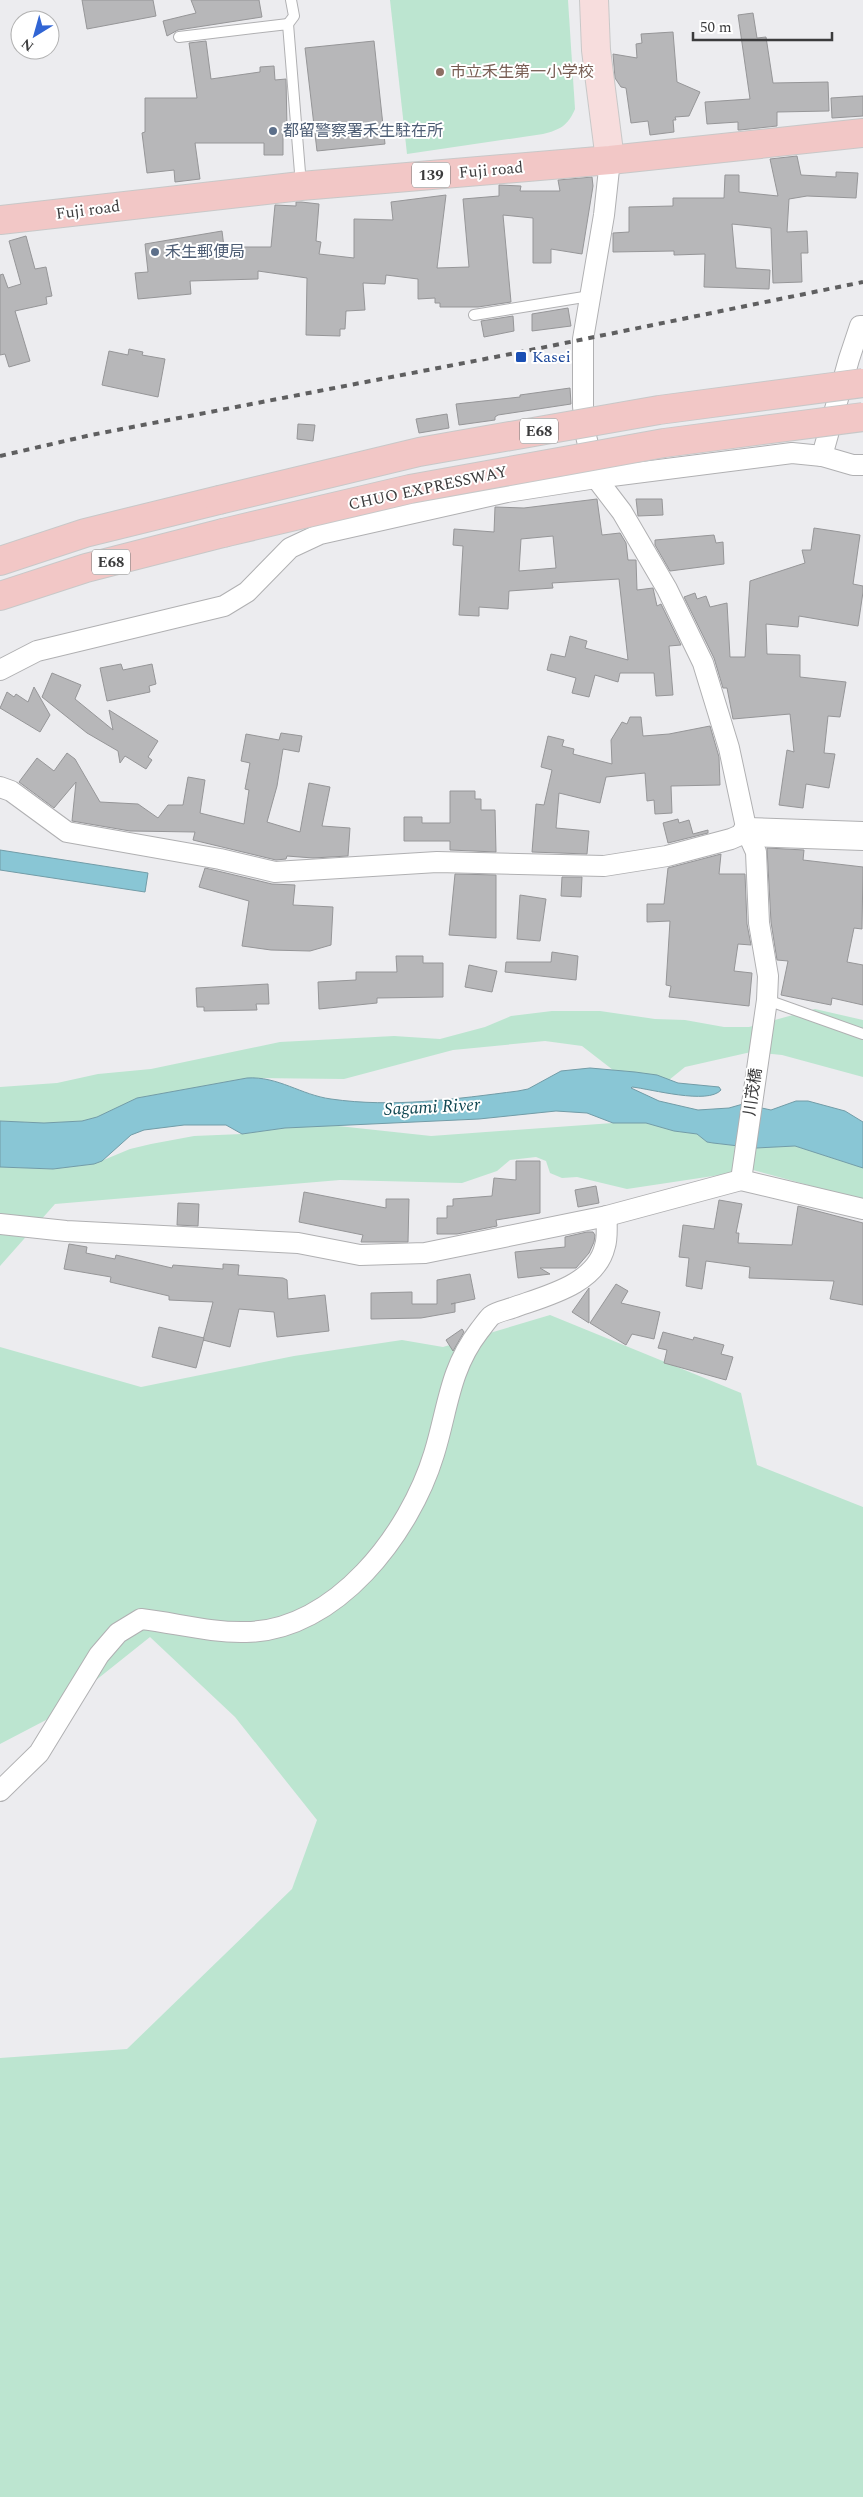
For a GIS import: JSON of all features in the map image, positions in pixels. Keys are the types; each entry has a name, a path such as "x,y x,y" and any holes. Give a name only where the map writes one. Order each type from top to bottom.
{"highway":[{"name":"Fuji road","path":"0,220 301,186 610,160 863,133"},
{"name":"E68","path":"0,561 85,534 419,452 659,410 863,383"},
{"name":"CHUO EXPRESSWAY","path":"0,596 86,568 223,533 410,489 655,444 863,417"}],"main road":[{"path":"594,0 596,50 610,160"}],"street":[{"path":"596,478 586,436 583,406 584,348 582,339 604,215 610,160"},
{"path":"822,456 849,358 860,326 863,326"},
{"path":"0,670 46,649 224,606 247,592 290,548 320,534 507,492 596,478 792,453 822,456 853,465 863,465"},
{"name":"川茂橋","path":"596,478 622,512 662,580 703,663 729,748 747,832 756,852 759,923 768,976 742,1173"},
{"path":"0,787 11,791 67,832 220,859 275,872 437,862 604,866 667,856 731,839 747,832 856,840"},
{"path":"0,1224 66,1231 298,1243 360,1255 425,1253 607,1216 742,1173 863,1209"},
{"path":"0,1791 39,1753 99,1656 112,1640 118,1633 141,1619 197,1628 246,1632 289,1626 321,1610 360,1576 385,1549 412,1509 434,1454 450,1387 466,1348 492,1316 560,1291 589,1275 605,1247 607,1216"}],"lane":[{"path":"291,0 294,16 288,24 301,186"},
{"path":"179,38 288,24"},
{"path":"474,315 590,296"},
{"path":"765,1009 863,1034"}],"green space":[{"path":"390,0 568,0 575,109 569,120 558,129 543,134 407,154"},
{"path":"815,1009 863,1020 863,1077 782,1055 751,1052 685,1067 669,1080 657,1075 613,1070 582,1046 545,1041 453,1050 344,1079 247,1078 137,1098 97,1117 82,1121 44,1123 0,1121 0,1087 57,1083 98,1074 151,1069 280,1042 394,1036 440,1039 485,1027 511,1016 552,1011 600,1011 655,1019 685,1020 724,1027 749,1027"},
{"path":"613,1123 646,1123 674,1131 697,1134 707,1142 713,1143 756,1148 795,1146 863,1168 863,1200 753,1170 627,1189 577,1177 562,1178 550,1173 546,1161 536,1157 510,1160 497,1171 462,1183 340,1180 55,1204 0,1266 0,1167 53,1169 94,1164 130,1149 151,1144 194,1136 242,1134 285,1128 329,1125 431,1136"},
{"path":"550,1315 741,1393 757,1465 863,1507 863,2497 0,2497 0,2058 127,2049 292,1889 317,1820 235,1717 150,1637 46,1720 0,1744 0,1347 141,1387 294,1356 402,1340 443,1347"}],"water":[{"path":"0,850 148,873 145,892 0,870"},
{"name":"Sagami River","path":"590,1068 657,1075 678,1083 719,1087 721,1090 704,1096 679,1095 631,1088 659,1101 698,1110 729,1108 743,1104 771,1110 796,1101 808,1101 845,1111 863,1122 863,1168 795,1146 756,1148 713,1143 707,1142 697,1134 674,1131 646,1123 613,1123 587,1113 556,1111 479,1119 285,1128 242,1134 226,1125 184,1125 144,1130 131,1135 102,1161 94,1164 53,1169 0,1167 0,1121 44,1123 82,1121 97,1117 137,1098 247,1078 269,1080 331,1099 354,1102 401,1103 518,1091 528,1089 561,1071"}],"building":[{"path":"82,0 153,0 156,16 87,29"},
{"path":"191,0 259,0 262,17 178,30 167,36 163,21 196,13"},
{"path":"753,13 757,38 766,37 773,83 828,82 829,111 777,112 777,126 740,130 738,130 738,122 707,124 705,102 750,99 738,15"},
{"path":"673,32 677,82 700,92 689,116 675,117 676,120 673,120 674,132 650,135 648,121 631,123 626,88 621,87 615,78 613,54 637,58 636,44 642,43 641,34"},
{"path":"206,41 211,79 260,72 260,67 274,66 275,80 286,79 287,128 283,128 283,155 264,155 264,143 195,143 200,179 175,182 174,170 147,173 142,133 145,132 145,98 197,98 189,43"},
{"path":"374,41 385,144 317,151 305,48"},
{"path":"863,96 863,116 832,118 831,98"},
{"path":"797,156 801,175 836,177 836,172 858,173 856,198 807,196 789,199 787,232 807,231 808,253 801,253 802,282 773,283 771,228 732,224 736,268 770,270 769,289 704,287 705,254 674,255 674,251 613,252 613,233 629,232 629,207 673,206 673,198 724,198 725,175 739,175 739,192 778,196 770,159"},
{"path":"592,177 593,186 582,254 551,249 551,263 533,263 533,218 503,215 511,302 478,307 440,307 440,303 435,303 435,298 418,299 418,279 386,275 385,284 363,283 365,310 346,311 345,329 340,329 340,336 306,335 307,278 258,271 258,279 190,281 191,294 138,299 135,273 148,272 145,244 222,231 224,247 271,247 275,205 296,206 296,202 319,204 316,241 321,242 319,254 354,258 354,219 393,220 391,202 446,195 437,268 469,267 463,199 499,196 499,185 521,186 520,191 560,191 558,180"},
{"path":"26,236 35,269 46,267 52,296 46,297 47,304 15,311 30,361 9,367 5,354 0,355 0,275 3,274 8,288 21,284 9,241"},
{"path":"568,308 571,326 532,331 532,314"},
{"path":"513,316 514,331 484,337 481,321"},
{"path":"129,349 143,352 142,355 165,359 158,397 102,385 109,351 128,355"},
{"path":"570,388 571,404 498,415 495,417 495,420 459,425 456,404 520,397 520,395"},
{"path":"447,414 449,428 419,433 416,419"},
{"path":"298,424 315,425 313,441 297,439"},
{"path":"597,499 602,535 620,533 626,543 628,560 636,560 637,590 653,588 657,606 661,604 681,645 669,646 673,695 656,696 654,673 620,673 618,682 595,675 589,697 572,693 576,678 547,670 551,654 565,657 570,636 587,641 585,648 628,660 619,579 552,583 553,588 509,591 508,609 479,607 479,616 459,615 463,546 453,545 454,529 494,532 495,507 524,508","holes":["553,536 556,568 519,571 521,539"]},
{"path":"636,499 662,499 663,515 638,516"},
{"path":"814,528 860,535 853,584 863,586 863,592 858,626 799,616 798,627 766,624 767,654 800,655 800,677 846,682 840,717 828,716 824,753 835,754 829,788 806,784 803,808 779,805 787,750 794,752 790,714 733,719 727,688 723,688 714,658 684,597 695,593 697,599 706,596 710,607 727,603 730,657 745,657 750,581 805,563 802,550 811,550"},
{"path":"714,535 716,543 723,542 724,564 670,571 655,545 655,540"},
{"path":"121,664 123,670 152,664 156,684 149,686 150,692 107,701 100,668"},
{"path":"52,673 81,685 75,699 113,730 109,710 158,741 148,757 152,760 146,769 125,756 120,763 118,751 87,733 42,697"},
{"path":"34,687 50,715 40,732 0,708 7,692 14,697 16,694 28,702"},
{"path":"630,717 641,717 643,736 669,734 710,726 719,757 720,785 671,786 672,813 655,814 654,800 647,801 645,773 606,777 600,803 559,793 556,828 589,831 587,854 532,852 536,804 544,805 552,770 541,767 548,736 564,740 562,746 574,749 573,754 612,764 611,740 622,722 627,724"},
{"path":"281,733 302,736 299,752 283,749 277,786 267,822 300,832 309,783 330,787 322,826 350,828 348,856 313,858 287,856 286,859 276,860 193,840 195,832 130,831 72,821 76,782 54,808 19,782 37,758 54,771 67,753 75,759 100,802 138,804 158,818 168,805 183,805 188,777 205,780 200,813 244,824 249,790 245,789 250,763 241,761 246,734 279,740"},
{"path":"450,791 475,791 475,799 481,799 481,810 495,810 496,852 450,850 450,841 404,841 404,817 422,817 422,823 450,823"},
{"path":"678,819 679,823 689,820 693,834 708,830 708,833 668,843 663,823"},
{"path":"767,848 804,850 803,860 863,867 862,929 854,928 847,962 863,965 863,1005 832,998 831,1005 781,995 788,961 777,960 771,922"},
{"path":"721,854 719,874 745,874 747,924 751,945 738,944 734,971 752,973 749,1006 669,997 671,986 666,985 670,921 647,922 647,904 664,904 668,868"},
{"path":"205,868 272,884 295,885 293,905 333,907 331,945 310,951 271,950 242,946 249,901 199,887"},
{"path":"455,874 496,875 496,938 449,935"},
{"path":"562,877 582,877 581,897 561,896"},
{"path":"520,895 546,899 540,941 517,939"},
{"path":"552,952 578,956 576,980 505,972 506,962 551,962"},
{"path":"396,956 423,956 423,963 443,963 443,997 377,998 377,1003 319,1009 318,982 356,980 356,972 397,972"},
{"path":"469,965 497,971 492,992 465,987"},
{"path":"268,984 269,1004 256,1004 257,1010 204,1011 204,1007 197,1007 196,988"},
{"path":"516,1161 540,1161 540,1213 496,1220 497,1226 457,1234 437,1234 437,1218 447,1218 447,1206 453,1206 453,1199 492,1196 494,1178 516,1180"},
{"path":"596,1186 599,1203 578,1207 575,1190"},
{"path":"304,1192 386,1208 386,1199 409,1199 408,1242 361,1242 363,1235 299,1222"},
{"path":"719,1200 742,1204 736,1233 739,1233 738,1243 792,1245 798,1206 863,1223 863,1305 830,1299 834,1281 749,1278 750,1267 706,1261 702,1289 686,1286 689,1258 679,1257 683,1225 714,1229"},
{"path":"178,1203 199,1204 198,1226 177,1225"},
{"path":"593,1232 595,1235 594,1242 589,1253 576,1268 540,1268 550,1274 518,1278 515,1252 565,1247 565,1237"},
{"path":"69,1244 87,1247 86,1253 115,1259 116,1255 172,1268 173,1265 223,1269 223,1264 239,1265 238,1275 283,1278 287,1280 288,1299 325,1295 329,1331 277,1337 274,1312 239,1309 230,1347 203,1340 213,1302 169,1300 169,1296 110,1282 111,1277 64,1269"},
{"path":"470,1274 475,1299 455,1303 455,1312 421,1318 371,1319 371,1293 412,1292 412,1304 437,1304 437,1280"},
{"path":"616,1284 628,1291 621,1303 660,1312 654,1339 632,1334 626,1345 590,1323"},
{"path":"589,1288 589,1323 572,1312"},
{"path":"159,1327 204,1338 196,1368 152,1357"},
{"path":"462,1329 464,1332 453,1351 446,1340"},
{"path":"663,1332 693,1340 694,1337 724,1345 721,1354 733,1357 726,1380 664,1363 667,1350 658,1348"}],"railway":[{"path":"0,456 91,435 521,352 863,282"}],"place":[{"name":"市立禾生第一小学校","path":"440,72"},
{"name":"都留警察署禾生駐在所","path":"273,131"},
{"name":"禾生郵便局","path":"155,252"},
{"name":"Kasei","path":"521,357"}]}
